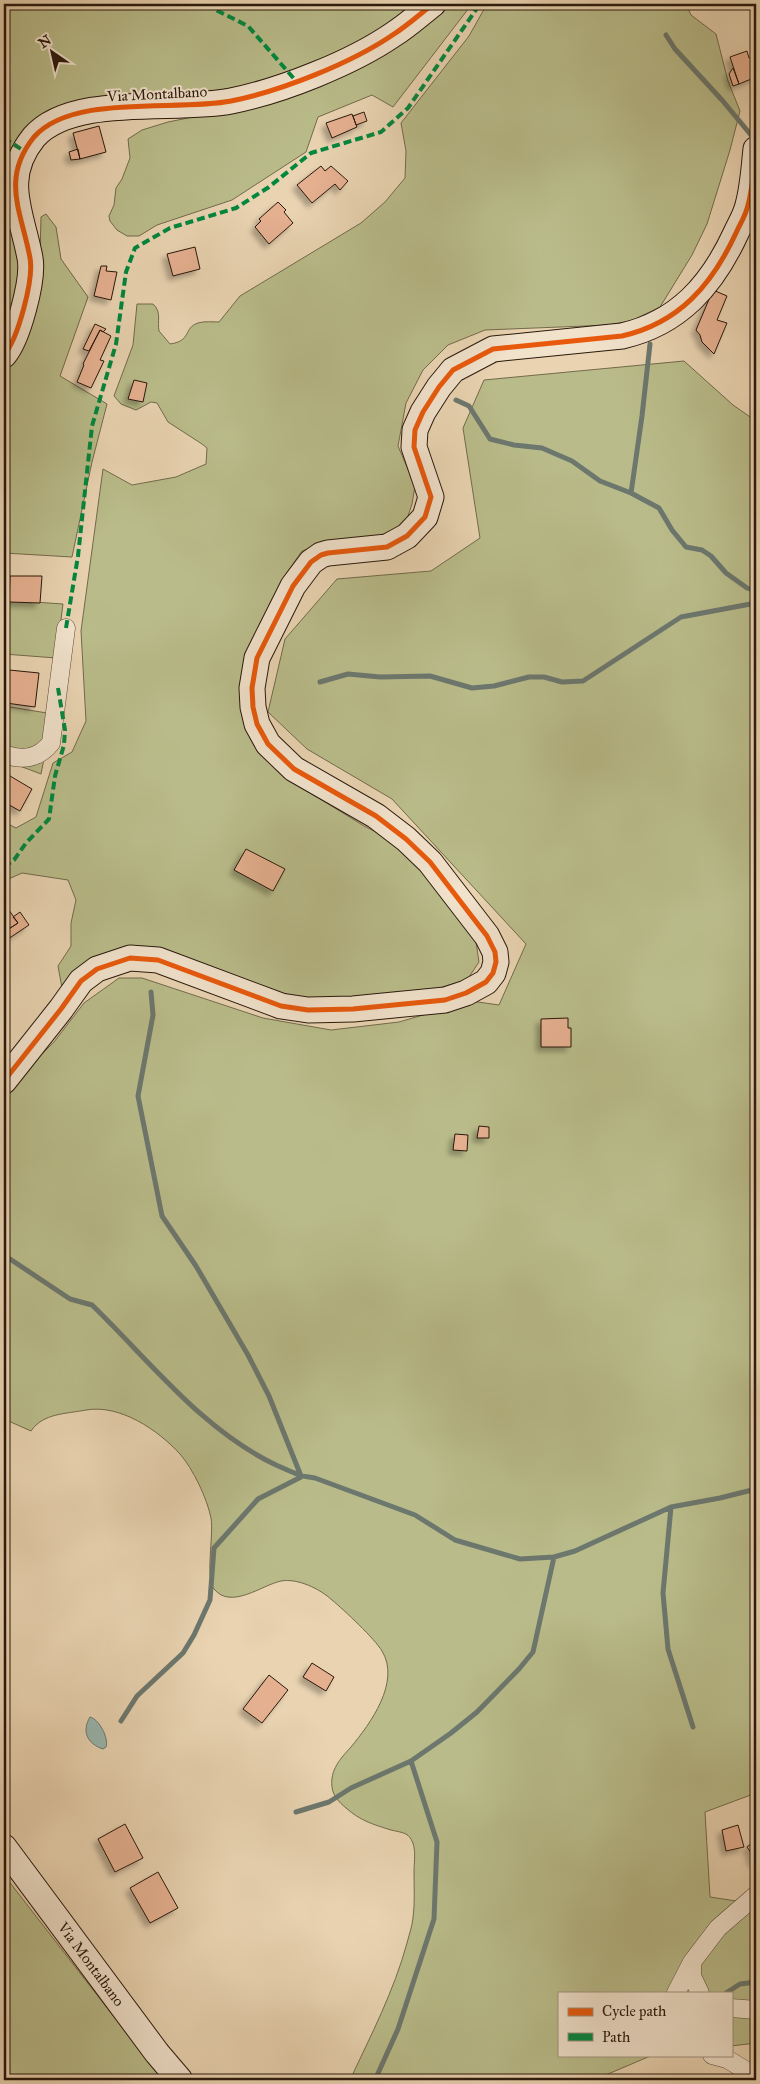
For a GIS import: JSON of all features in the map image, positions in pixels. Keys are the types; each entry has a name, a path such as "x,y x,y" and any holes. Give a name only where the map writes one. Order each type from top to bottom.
{"street":[{"name":"Via Montalbano","path":"4,355 18,328 31,274 30,259 16,210 14,192 18,163 36,135 54,123 74,114 93,110 152,106 192,106 229,102 263,93 296,81 366,50 394,34 433,4"},
{"path":"4,1081 61,1009 80,981 97,969 130,958 158,960 281,1006 308,1010 353,1009 445,1000 466,993 486,982 493,973 496,962 495,952 487,936 430,862 406,839 376,816 294,768 268,744 257,724 253,707 252,688 257,658 293,586 311,562 321,555 328,553 388,547 407,536 424,517 430,497 414,447 414,430 439,387 453,370 493,349 622,336 638,332 667,319 686,305 702,288 724,258 748,206 756,149"},
{"path":"4,754 28,758 40,753 51,743 66,628"},
{"name":"Via Montalbano","path":"4,1847 145,2037 180,2080"},
{"path":"677,1992 692,1962 718,1928 756,1895"},
{"path":"692,1962 692,1976 700,1992"},
{"path":"732,2008 756,2010"},
{"path":"716,2056 727,2059 754,2076 755,2080"}],"green space":[{"path":"4,4 417,4 376,33 317,64 257,85 212,91 104,97 66,107 4,186"},
{"path":"448,4 472,4 393,107 372,95 318,117 306,152 232,200 157,225 139,236 127,236 117,230 110,221 109,216 114,205 116,188 122,179 130,158 128,139 142,130 168,122 273,101 430,20"},
{"path":"487,4 686,4 691,15 716,34 728,81 740,111 707,224 692,255 660,307 633,320 610,325 485,330 448,345 423,370 406,403 398,446 415,486 408,516 401,526 375,538 326,542 302,551 288,571 245,654 288,779 364,826 390,839 414,857 476,942 479,962 467,980 432,990 337,1000 306,998 266,990 132,947 106,953 62,988 58,966 71,946 71,923 76,900 68,880 22,873 4,881 4,822 16,828 36,817 53,763 72,752 86,721 81,631 103,469 132,485 176,477 206,464 207,448 168,422 157,403 151,402 136,410 121,404 114,396 133,345 137,304 153,304 158,313 159,331 170,344 177,342 185,337 193,325 203,322 219,322 240,296 361,223 385,202 405,178 406,151 401,123 469,36"},
{"path":"4,199 20,266 17,303 4,339"},
{"path":"46,214 56,227 61,259 88,297 60,376 107,404 92,462 72,557 4,553 4,366 40,256 41,217"},
{"path":"684,361 733,405 756,421 756,1793 705,1812 710,1897 756,1904 756,2043 732,2046 732,1992 558,1992 558,2056 653,2056 594,2080 350,2080 382,2013 396,1978 414,1913 414,1846 410,1837 404,1833 372,1824 357,1816 339,1801 332,1787 334,1770 367,1727 381,1702 388,1676 387,1663 378,1646 344,1610 327,1596 308,1585 294,1581 281,1581 238,1597 221,1595 214,1589 210,1575 212,1526 203,1493 190,1468 180,1454 150,1428 125,1415 99,1409 48,1418 36,1425 31,1431 4,1419 4,1092 54,1042 84,1003 119,978 142,978 263,1018 331,1030 399,1022 471,1001 499,1005 526,944 392,799 307,749 268,712 285,639 337,579 431,571 480,538 463,428 484,380"},
{"path":"4,600 63,604 56,658 4,654"},
{"path":"4,706 53,714 41,774 4,760"},
{"path":"4,1875 163,2080 4,2080"}],"water":[{"path":"90,1717 97,1721 105,1734 107,1743 103,1749 93,1744 88,1737 86,1728"}],"building":[{"path":"747,51 749,58 753,58 756,77 739,84 730,57"},
{"path":"733,68 739,84 733,86 729,74"},
{"path":"364,112 367,121 356,125 353,116"},
{"path":"352,114 357,127 332,138 326,123"},
{"path":"99,126 106,152 80,159 73,133"},
{"path":"78,149 80,159 71,160 69,152"},
{"path":"321,166 325,171 331,166 348,181 340,190 335,184 312,203 297,185"},
{"path":"278,202 286,210 284,212 293,223 269,244 255,227 261,221 259,219"},
{"path":"195,247 200,269 173,276 167,254"},
{"path":"101,266 107,266 106,271 117,272 111,300 94,296"},
{"path":"713,290 727,296 717,320 727,323 714,354 702,342 696,330"},
{"path":"95,324 106,329 103,332 100,330 89,351 83,349"},
{"path":"100,330 111,336 100,360 104,361 91,388 77,382 83,364"},
{"path":"134,380 147,383 143,402 128,399"},
{"path":"10,576 42,576 40,603 9,602"},
{"path":"9,670 39,673 35,707 6,703"},
{"path":"5,773 32,789 20,811 4,802"},
{"path":"246,849 285,869 273,891 234,870"},
{"path":"4,903 18,923 4,932"},
{"path":"20,912 29,925 5,941 4,932 18,923 13,917"},
{"path":"568,1018 568,1028 571,1028 571,1047 541,1047 541,1019"},
{"path":"479,1126 489,1127 489,1138 477,1138"},
{"path":"455,1134 468,1135 467,1151 453,1150"},
{"path":"312,1663 334,1677 326,1691 303,1677"},
{"path":"269,1675 288,1690 262,1723 243,1709"},
{"path":"125,1824 143,1858 115,1872 98,1839"},
{"path":"738,1825 744,1847 726,1851 722,1830"},
{"path":"756,1840 756,1865 750,1857 753,1856 747,1847"},
{"path":"158,1872 178,1908 150,1923 130,1888"}],"waterway":[{"path":"666,35 675,49 751,135"},
{"path":"631,493 650,344"},
{"path":"456,400 469,406 490,439 514,445 542,448 572,461 600,481 631,493 659,508 672,530 686,547 702,550 711,556 726,573 747,588 756,591"},
{"path":"320,682 348,674 380,677 430,676 472,688 494,686 529,677 544,677 562,682 583,681 681,617 756,603"},
{"path":"151,992 153,1015 138,1096 162,1216 196,1266 248,1355 269,1396 301,1476"},
{"path":"4,1255 70,1299 92,1305 178,1393 224,1433 249,1450 295,1473 315,1478 415,1515 455,1540 520,1559 554,1557 575,1551 671,1507 756,1489"},
{"path":"121,1721 137,1696 183,1653 194,1635 210,1600 214,1548 258,1499 301,1477"},
{"path":"671,1507 663,1593 668,1649 693,1727"},
{"path":"296,1812 329,1802 351,1788 411,1761 477,1712 533,1652 554,1557"},
{"path":"375,2080 398,2029 434,1919 437,1842 411,1761"},
{"path":"728,1992 740,1984 756,1982"}],"marked path":[{"path":"207,4 248,26 296,81"},
{"path":"66,628 78,556 92,426 116,344 126,272 135,248 170,228 236,208 269,187 311,153 381,132 408,108 480,4"},
{"path":"4,138 24,151"},
{"path":"4,867 14,860 26,843 49,819 55,776 64,745 65,730 58,688"}],"cycle path":[{"path":"4,355 15,336 24,308 31,268 16,196 18,167 24,152 34,137 51,123 74,114 99,109 209,104 231,101 272,90 316,75 377,45 399,31 433,4"},
{"path":"4,1081 81,981 97,969 130,958 158,960 281,1006 308,1010 353,1009 445,1000 466,993 486,982 493,973 496,962 495,952 487,936 430,862 406,839 376,816 294,769 268,744 257,724 253,707 252,688 257,658 293,586 311,562 321,555 328,553 387,547 407,536 425,517 431,497 414,447 415,430 423,412 439,387 453,370 493,349 622,336 660,322 677,311 704,285 727,252 747,209 756,149"}]}
